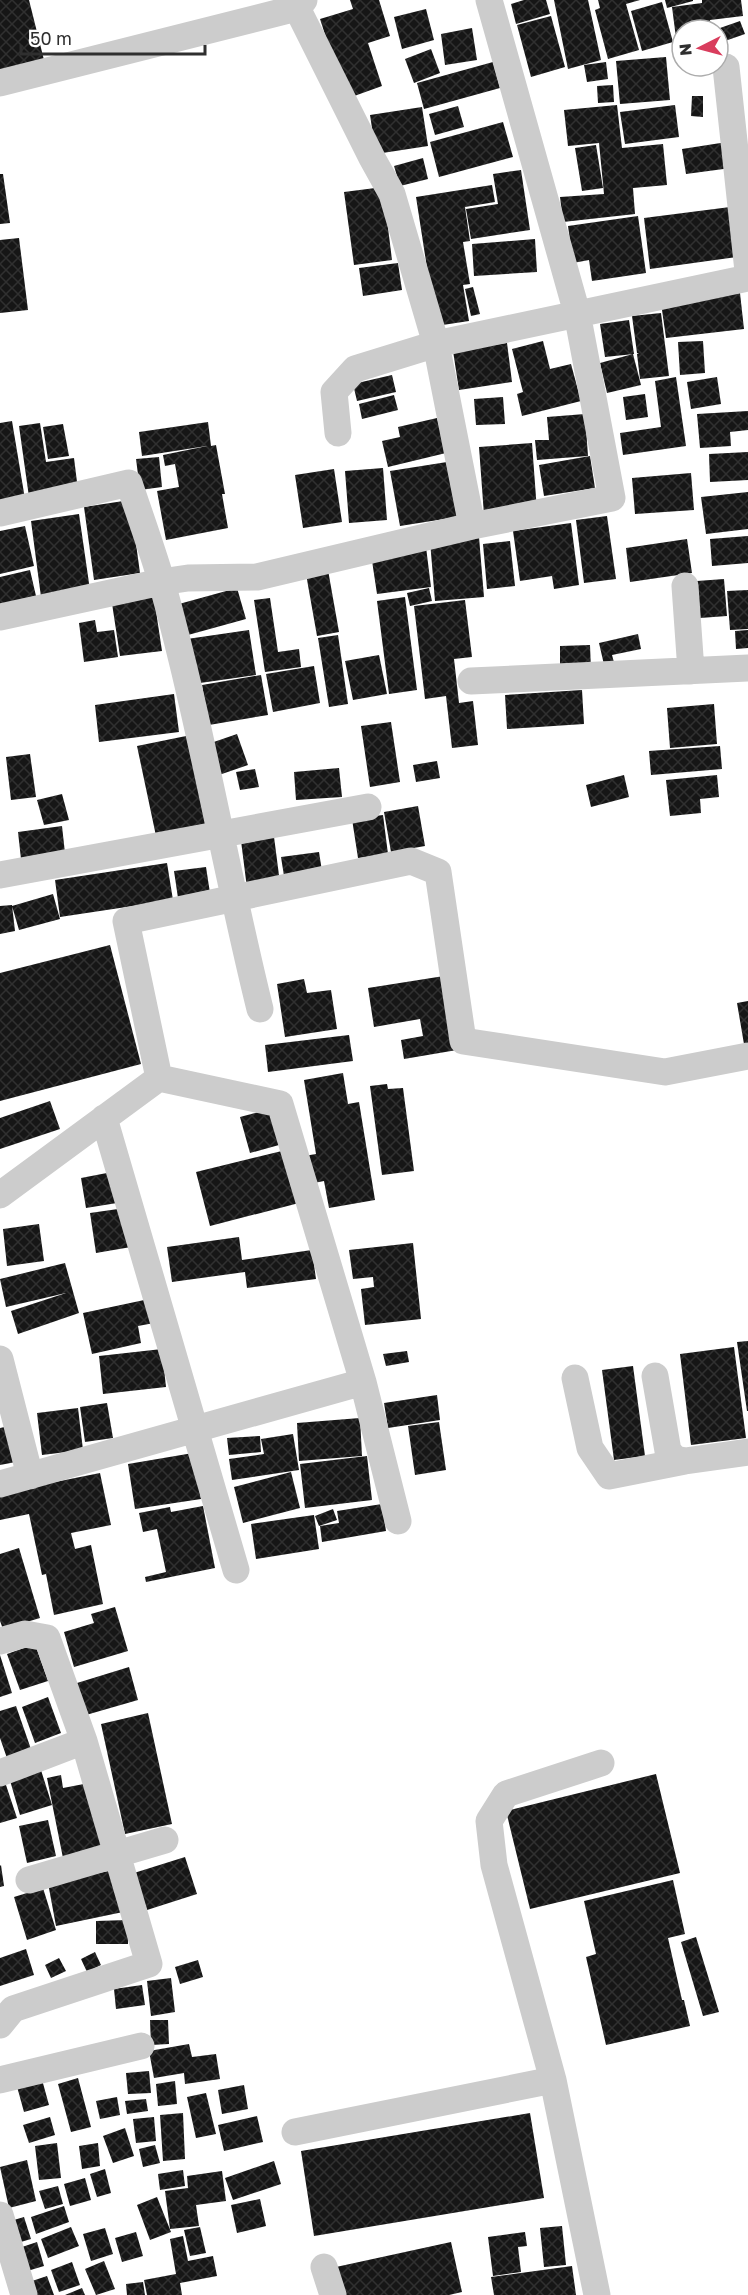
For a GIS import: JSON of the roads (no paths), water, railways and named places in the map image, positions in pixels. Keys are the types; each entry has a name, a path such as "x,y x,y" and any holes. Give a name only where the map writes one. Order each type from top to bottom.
{"street":[{"path":"0,617 161,582 188,578 257,577 472,526 612,498 577,313 490,0"},
{"path":"0,83 301,4 372,158 392,194 436,344 472,526"},
{"path":"727,78 748,271"},
{"path":"338,433 334,392 355,369 436,344 748,278"},
{"path":"0,513 129,483 161,582 260,1009"},
{"path":"686,586 691,670"},
{"path":"471,681 748,668"},
{"path":"0,875 368,807"},
{"path":"159,1078 126,921 411,861 438,872 464,1041 665,1072 748,1056"},
{"path":"0,1195 159,1078 280,1104 363,1382 398,1521"},
{"path":"104,1118 236,1570"},
{"path":"0,1359 30,1476"},
{"path":"655,1376 668,1451 675,1459 685,1461"},
{"path":"575,1378 590,1448 609,1476 685,1461 748,1452"},
{"path":"0,1484 363,1382"},
{"path":"0,1641 25,1634 47,1638 84,1741 148,1964 13,2009 0,2025"},
{"path":"0,1773 84,1741"},
{"path":"597,2295 553,2080 494,1864 489,1821 507,1794 601,1763"},
{"path":"29,1881 165,1840"},
{"path":"0,2080 141,2046"},
{"path":"295,2132 553,2080"},
{"path":"0,2215 24,2295"},
{"path":"324,2267 333,2295"}]}
